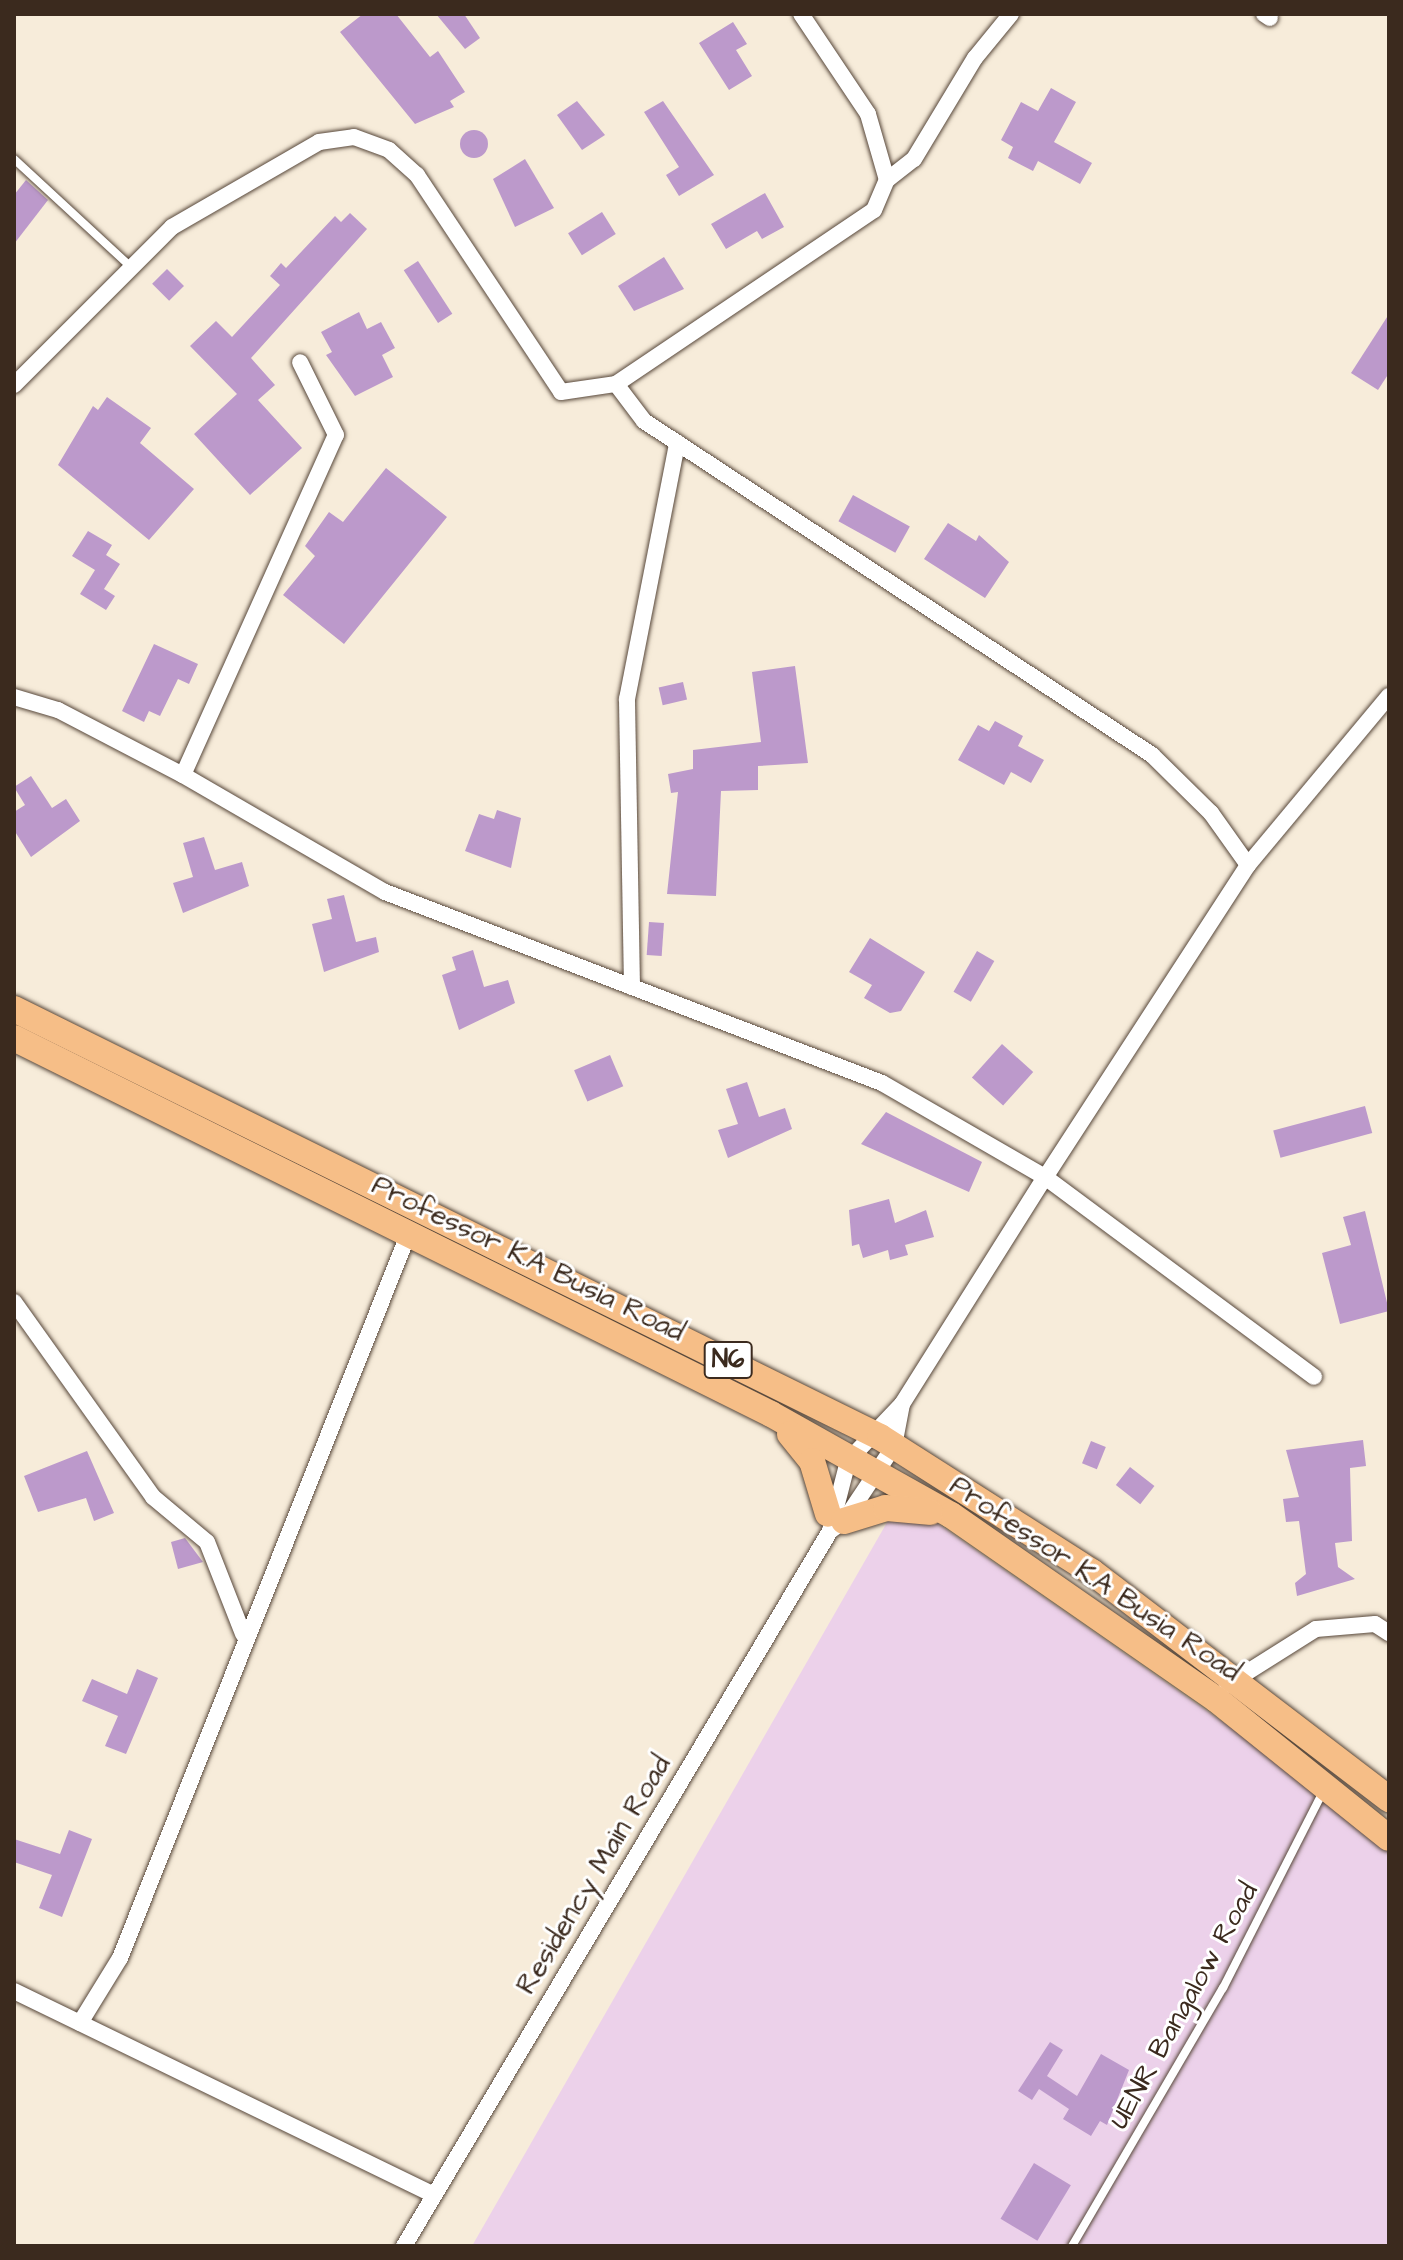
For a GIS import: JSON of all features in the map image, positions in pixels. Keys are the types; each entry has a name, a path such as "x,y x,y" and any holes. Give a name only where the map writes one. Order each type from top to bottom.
{"main road":[{"name":"Professor K.A Busia Road","path":"14,1009 870,1432 1092,1572 1271,1703 1389,1799"},
{"name":"Professor K.A Busia Road","path":"14,1038 771,1414 873,1476 951,1515 1216,1699 1328,1782 1389,1838"},
{"path":"771,1414 812,1461 834,1522 886,1508 951,1515"},
{"path":"1254,1728 1271,1703"}],"street":[{"path":"801,14 868,114 887,180"},
{"path":"14,385 172,227 319,142 354,137 389,150 417,175 552,384 580,394 616,384 874,210 887,180 914,159 975,58 1011,14"},
{"path":"183,775 336,435 300,362"},
{"path":"616,384 644,421 1152,755 1211,813 1248,865"},
{"path":"632,987 627,699 677,443"},
{"path":"834,1522 848,1461 870,1432 902,1404 1248,865 1389,696"},
{"path":"14,697 58,710 183,775 385,892 882,1083 1045,1177 1314,1377"},
{"path":"80,2023 120,1958 243,1634 408,1235"},
{"path":"14,1302 153,1497 207,1542 243,1634"},
{"path":"834,1522 894,1446 902,1404"},
{"name":"Residency Main Road","path":"404,2246 834,1522"},
{"path":"1216,1699 1235,1676 1316,1629 1375,1624 1389,1633"},
{"path":"14,1991 434,2195"}],"lane":[{"path":"14,159 131,267"},
{"name":"UENR Bangalow Road","path":"1072,2246 1223,1988 1328,1782"}],"shaded area":[{"path":"901,1498 1302,1777 1389,1852 1389,2246 472,2246"}],"building":[{"path":"363,14 396,14 430,57 438,51 465,92 450,101 454,107 415,124 340,32"},
{"path":"436,14 464,14 480,38 465,49"},
{"path":"733,22 747,44 736,50 752,76 729,90 699,43"},
{"path":"1051,88 1076,102 1054,142 1092,163 1080,184 1038,161 1033,171 1008,158 1013,147 1001,140 1021,102 1038,111"},
{"path":"577,101 605,135 582,150 557,115"},
{"path":"663,101 714,175 679,196 666,175 679,167 644,112"},
{"path":"474,130 484,134 488,144 484,154 474,158 464,154 460,144 464,134"},
{"path":"525,159 554,208 515,227 493,179"},
{"path":"26,180 48,200 14,244 14,195"},
{"path":"765,193 784,227 762,239 757,231 726,249 711,224"},
{"path":"602,212 616,234 582,255 568,233"},
{"path":"350,213 367,229 251,358 275,385 258,400 302,448 250,495 194,434 237,394 190,346 216,321 232,337 280,285 270,276 281,263 286,268 335,216 341,222"},
{"path":"664,257 684,289 634,311 618,286"},
{"path":"418,261 452,314 438,323 404,270"},
{"path":"167,269 184,286 169,301 152,284"},
{"path":"359,312 367,329 381,322 395,348 382,355 393,377 355,396 326,355 332,352 321,332"},
{"path":"1389,314 1389,373 1378,390 1351,373"},
{"path":"107,397 151,428 140,443 194,489 149,540 58,465 93,406 98,410"},
{"path":"386,468 447,517 344,644 283,595 315,556 305,546 329,512 343,522"},
{"path":"853,495 910,527 895,553 838,521"},
{"path":"948,523 976,541 979,535 1009,562 985,598 924,559"},
{"path":"88,531 112,545 106,555 120,564 104,589 115,596 106,610 80,594 95,570 72,556"},
{"path":"154,644 198,664 189,684 178,679 160,716 149,711 144,722 122,711"},
{"path":"795,666 808,763 758,766 758,790 721,791 716,896 667,894 678,792 671,793 668,774 693,769 693,750 761,742 752,672"},
{"path":"683,682 687,700 663,705 659,688"},
{"path":"995,721 1023,736 1018,746 1044,760 1031,783 1011,772 1004,785 958,760 978,725 989,731"},
{"path":"31,776 52,808 66,799 80,821 31,857 14,830 14,812 25,805 14,787"},
{"path":"497,810 521,818 511,868 465,851 479,814 494,819"},
{"path":"204,837 215,870 242,862 249,886 183,913 173,883 193,877 183,843"},
{"path":"344,895 356,942 376,937 379,952 324,972 312,924 332,919 327,899"},
{"path":"649,922 664,923 662,956 647,955"},
{"path":"870,938 925,972 901,1011 890,1013 864,998 872,985 849,972"},
{"path":"473,950 484,987 508,980 515,1003 459,1030 442,975 456,970 452,957"},
{"path":"977,951 994,961 971,1002 954,992"},
{"path":"1002,1044 1033,1072 1003,1106 972,1077"},
{"path":"610,1055 623,1086 587,1102 574,1070"},
{"path":"747,1082 759,1117 785,1108 792,1129 728,1158 718,1130 738,1124 726,1089"},
{"path":"1365,1106 1372,1133 1280,1158 1273,1131"},
{"path":"886,1112 982,1162 969,1192 861,1144"},
{"path":"889,1199 895,1223 926,1210 934,1237 905,1245 908,1255 890,1260 888,1250 863,1258 859,1244 852,1246 849,1210"},
{"path":"1365,1211 1389,1311 1340,1324 1322,1253 1351,1245 1343,1217"},
{"path":"1363,1440 1366,1466 1350,1468 1352,1541 1335,1543 1338,1567 1355,1579 1297,1596 1295,1583 1306,1574 1299,1521 1286,1522 1283,1499 1299,1497 1286,1450"},
{"path":"1091,1441 1106,1447 1097,1469 1082,1463"},
{"path":"87,1451 114,1513 94,1521 86,1498 38,1512 24,1476"},
{"path":"1130,1467 1154,1486 1140,1504 1116,1485"},
{"path":"185,1538 203,1562 178,1569 171,1542"},
{"path":"137,1669 158,1678 126,1754 105,1746 118,1716 82,1701 92,1679 127,1694"},
{"path":"69,1830 92,1839 62,1917 39,1908 52,1875 14,1862 14,1839 60,1854"},
{"path":"1050,2042 1063,2050 1047,2076 1077,2096 1101,2054 1129,2070 1107,2125 1100,2121 1091,2136 1063,2119 1069,2109 1039,2089 1032,2100 1018,2091"},
{"path":"1034,2163 1071,2185 1037,2241 1001,2219"}]}
